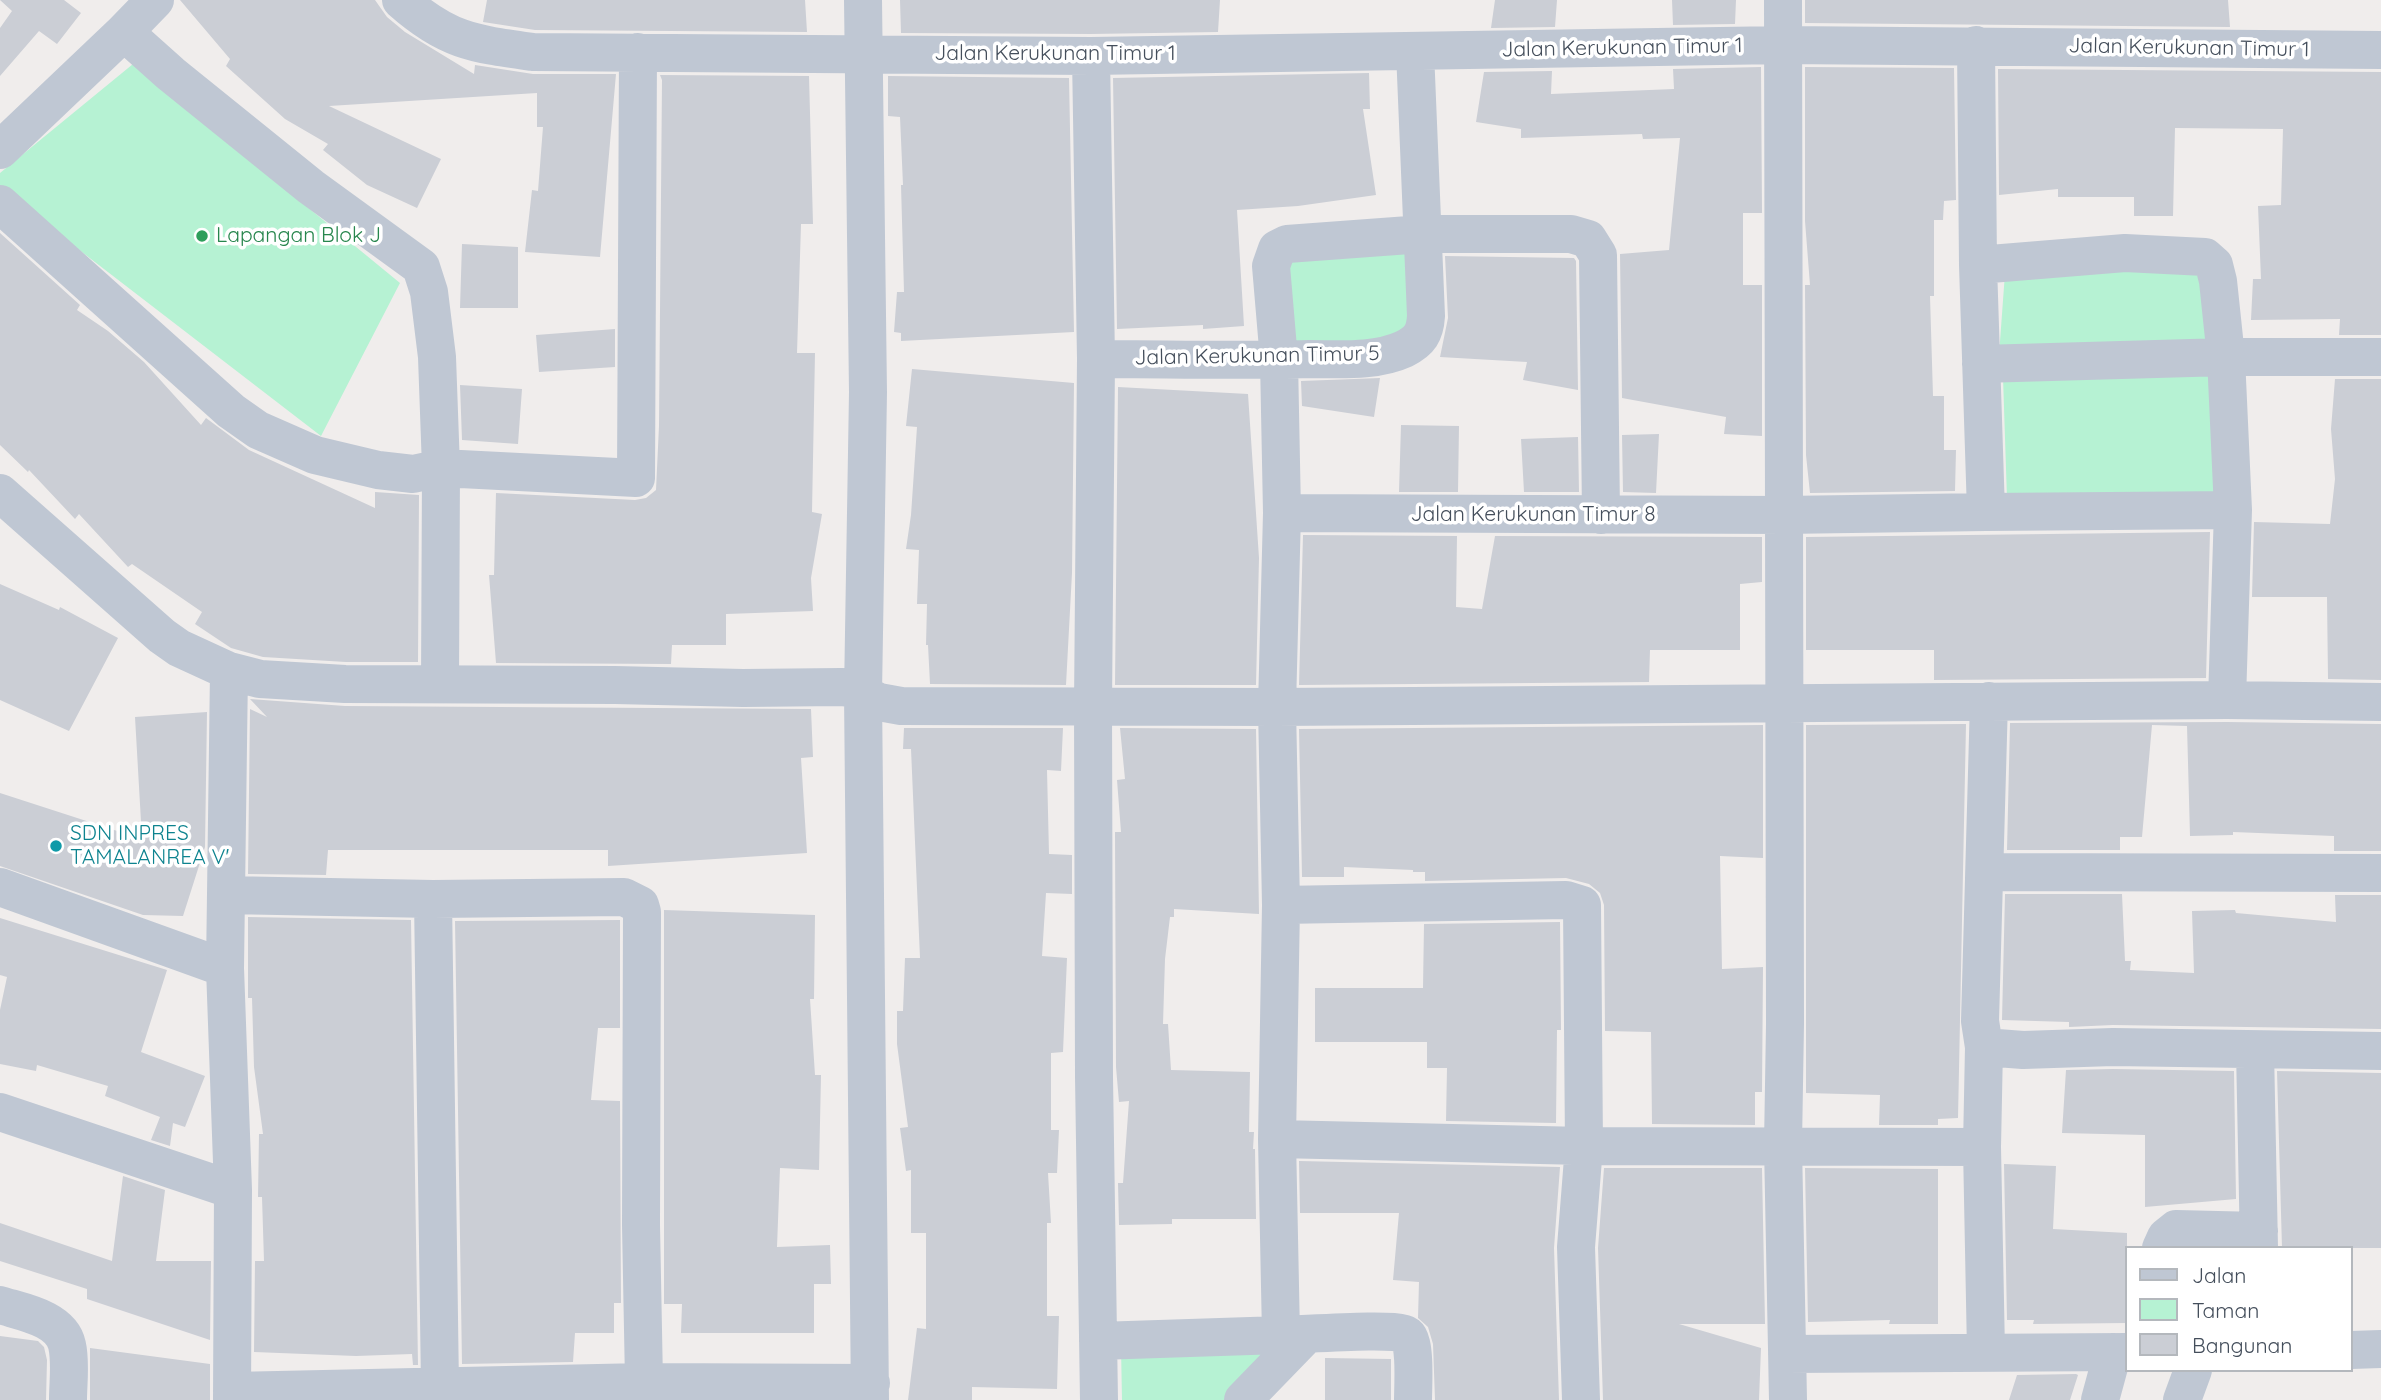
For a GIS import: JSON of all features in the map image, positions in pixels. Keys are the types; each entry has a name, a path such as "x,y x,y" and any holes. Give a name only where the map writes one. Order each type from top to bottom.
{"street":[{"path":"0,150 155,0"},
{"name":"Jalan Kerukunan Timur 1","path":"401,0 437,29 458,39 478,45 533,52 1091,56 1783,45 2381,50"},
{"path":"229,671 225,968 233,1190 232,1396 440,1387 871,1391 863,693 868,392 863,0"},
{"path":"1783,0 1783,1145 1788,1400"},
{"path":"124,32 311,187 421,267 429,292 437,356 441,468 440,683"},
{"path":"1976,45 1978,265 1986,512"},
{"name":"Jalan Kerukunan Timur 5","path":"1096,359 1279,360 1377,357 1402,350 1421,339 1426,316 1415,51"},
{"path":"0,204 231,411 258,430 315,455 413,474 441,468 636,478 638,52"},
{"path":"1091,56 1096,359 1093,706 1099,1400"},
{"path":"1243,1400 1294,1335 1277,1139 1281,905 1277,707 1282,513 1279,360 1271,266 1277,249 1287,244 1423,233 1571,234 1588,239 1598,255 1601,515"},
{"path":"1978,265 2125,253 2205,257 2214,265 2225,356 2233,510 2227,700"},
{"path":"1981,364 2225,356 2381,358"},
{"path":"0,494 162,636 179,648 229,671 260,679 345,684 841,687 863,693 879,702 901,706 1277,707 2227,700 2381,702"},
{"name":"Jalan Kerukunan Timur 8","path":"1282,513 1784,515 2233,510"},
{"path":"1986,1352 1983,1047 1980,1021 1989,701"},
{"path":"1986,872 2381,873"},
{"path":"0,887 225,968"},
{"path":"226,895 433,900 624,897 640,905 641,1225 653,1388"},
{"path":"433,900 440,1387"},
{"path":"1281,905 1566,900 1582,905 1584,1146 1576,1247 1581,1400"},
{"path":"1983,1047 2381,1051"},
{"path":"2162,1246 2166,1237 2176,1229 2259,1240 2255,1050"},
{"path":"0,1112 233,1190"},
{"path":"1277,1139 1584,1146 1982,1147"},
{"path":"0,1305 47,1321 65,1338 68,1347 68,1400"},
{"path":"1098,1340 1387,1331 1406,1334 1410,1338 1413,1400"},
{"path":"2353,1350 2381,1349"},
{"path":"1787,1354 2120,1352 2100,1400"},
{"path":"2182,1400 2192,1372"}],"green space":[{"name":"Lapangan Blok J","path":"133,64 400,283 321,436 0,189 0,173"},
{"path":"1413,241 1417,329 1395,345 1287,353 1281,257"},
{"path":"2202,267 2212,351 1999,355 2005,273"},
{"path":"2215,368 2223,497 2007,499 2003,377"},
{"path":"1271,1345 1224,1400 1122,1400 1121,1347"}],"building":[{"path":"0,0 64,0 81,13 57,44 39,31 0,76 0,28 12,11"},
{"path":"180,0 375,0 387,17 405,32 474,74 475,65 533,74 616,74 600,257 525,252 532,190 538,191 543,127 537,127 537,93 329,106 441,159 417,208 367,185 323,150 328,144 285,119 226,66 230,59"},
{"path":"487,0 805,0 807,32 535,30 483,22"},
{"path":"900,0 1220,0 1218,32 1091,34 901,33"},
{"path":"1495,0 1557,0 1555,27 1491,28"},
{"path":"1672,0 1736,0 1735,24 1673,25"},
{"path":"1805,0 2228,0 2230,27 1805,23"},
{"path":"1761,67 1762,213 1743,213 1743,285 1762,285 1762,436 1724,434 1726,417 1622,398 1620,254 1669,250 1680,138 1643,139 1642,134 1521,138 1521,129 1476,122 1484,72 1552,71 1551,94 1674,89 1673,69"},
{"path":"1805,67 1954,68 1956,200 1944,201 1943,220 1934,220 1934,296 1930,296 1933,396 1944,396 1944,450 1956,450 1955,491 1810,493 1806,455 1805,285 1810,285 1805,221"},
{"path":"1998,69 2381,72 2381,335 2339,335 2340,319 2251,320 2253,279 2261,279 2258,206 2281,205 2283,129 2175,128 2173,216 2134,216 2134,197 2058,197 2058,189 1999,195"},
{"path":"1369,73 1370,109 1363,109 1376,195 1298,206 1237,210 1244,326 1117,329 1113,78"},
{"path":"660,75 809,76 813,224 801,224 797,353 815,353 812,512 822,514 811,578 813,611 726,614 726,645 672,645 671,664 496,663 489,575 494,575 496,493 635,500 646,498 656,490 659,426"},
{"path":"888,76 1069,78 1074,332 901,341 901,333 894,332 897,292 904,292 903,185 900,117 888,116"},
{"path":"0,233 80,305 77,310 108,331 144,362 201,425 206,418 249,450 375,508 375,492 419,495 418,662 346,662 263,657 231,648 195,624 202,612 132,564 128,567 79,514 75,519 29,470 28,472 0,445"},
{"path":"462,244 518,247 518,308 460,308"},
{"path":"1445,256 1574,258 1578,390 1523,380 1527,362 1440,357 1448,318"},
{"path":"615,329 615,367 539,372 536,335"},
{"path":"912,369 1074,383 1072,573 1066,685 930,684 926,645 927,604 917,604 919,550 906,549 917,427 906,426"},
{"path":"1380,378 1374,417 1302,406 1301,381"},
{"path":"2335,379 2381,379 2381,680 2328,679 2327,597 2252,597 2254,522 2330,524 2335,479 2331,429"},
{"path":"460,385 522,389 518,444 462,440"},
{"path":"1118,387 1248,394 1259,558 1256,685 1115,685"},
{"path":"1401,425 1459,426 1458,492 1399,492"},
{"path":"1659,434 1656,493 1623,492 1622,435"},
{"path":"1578,437 1579,492 1524,492 1521,439"},
{"path":"2210,532 2206,678 1934,680 1934,650 1806,650 1806,537"},
{"path":"1303,535 1457,536 1456,607 1482,609 1495,536 1762,537 1762,582 1740,584 1740,650 1650,650 1649,682 1299,685"},
{"path":"0,584 59,610 60,607 118,638 69,731 0,700"},
{"path":"250,699 345,706 811,709 813,757 801,758 807,853 608,866 608,850 328,850 326,875 248,874 250,709 267,717"},
{"path":"207,712 205,847 183,916 143,915 0,866 0,793 142,839 135,717"},
{"path":"2010,723 2381,724 2381,851 2334,851 2334,836 2233,832 2233,835 2190,836 2187,726 2152,725 2142,837 2120,837 2120,850 2007,850"},
{"path":"1966,724 1958,1118 1938,1119 1938,1125 1879,1125 1880,1095 1806,1093 1806,725"},
{"path":"1763,725 1763,858 1720,856 1722,969 1763,967 1762,1092 1755,1092 1755,1125 1652,1124 1651,1032 1605,1031 1604,905 1600,893 1589,884 1566,878 1425,881 1425,872 1344,867 1344,877 1302,877 1299,729"},
{"path":"904,728 1063,728 1061,771 1047,770 1049,854 1072,855 1072,894 1046,893 1042,956 1067,958 1063,1052 1051,1053 1051,1130 1059,1130 1057,1173 1048,1173 1051,1223 1047,1223 1047,1316 1059,1316 1057,1389 972,1387 972,1400 908,1400 917,1328 926,1329 926,1233 911,1233 911,1170 906,1171 900,1128 908,1127 897,1044 897,1011 903,1011 905,958 920,958 911,749 903,749"},
{"path":"1120,728 1256,729 1259,914 1174,909 1174,917 1170,917 1165,959 1163,1024 1168,1024 1171,1070 1250,1072 1249,1132 1254,1132 1256,1219 1172,1219 1172,1224 1119,1225 1118,1183 1123,1183 1129,1101 1119,1102 1116,1067 1115,832 1121,832 1117,780 1125,779"},
{"path":"2005,894 2122,894 2125,961 2131,961 2130,970 2194,973 2192,911 2235,910 2236,913 2336,922 2335,895 2381,895 2381,1029 2113,1025 2069,1027 2069,1022 2002,1020"},
{"path":"664,910 815,915 814,999 810,999 815,1075 821,1075 819,1170 780,1168 777,1247 830,1245 831,1284 814,1284 814,1333 681,1333 682,1304 664,1304"},
{"path":"248,917 411,920 418,1365 413,1365 412,1354 356,1356 254,1352 255,1261 264,1261 262,1197 258,1197 259,1134 263,1134 254,1067 252,998 248,998"},
{"path":"0,918 167,970 141,1052 205,1076 185,1127 173,1123 170,1146 151,1140 160,1117 105,1096 108,1086 37,1065 36,1071 0,1064 0,1010 7,977 0,975"},
{"path":"620,920 620,1028 598,1028 591,1100 620,1101 621,1303 614,1303 614,1333 575,1333 573,1362 462,1364 455,921"},
{"path":"1560,922 1561,1030 1557,1030 1556,1123 1446,1121 1447,1068 1427,1068 1427,1042 1315,1042 1315,988 1423,988 1424,924"},
{"path":"2066,1070 2234,1071 2236,1199 2145,1207 2145,1135 2062,1133"},
{"path":"2277,1071 2381,1073 2381,1248 2282,1246"},
{"path":"1299,1161 1560,1167 1554,1248 1559,1400 1435,1400 1433,1344 1428,1327 1418,1318 1419,1282 1393,1280 1399,1213 1300,1213"},
{"path":"2004,1164 2056,1166 2053,1229 2127,1233 2126,1323 2033,1324 2034,1320 2007,1320"},
{"path":"1604,1168 1762,1168 1765,1324 1679,1324 1761,1348 1759,1400 1603,1400 1598,1248"},
{"path":"1805,1168 1938,1169 1938,1324 1889,1324 1890,1320 1808,1322"},
{"path":"123,1176 165,1190 156,1261 211,1261 210,1340 87,1299 87,1289 0,1261 0,1223 112,1261"},
{"path":"0,1336 38,1341 44,1347 47,1360 46,1400 0,1400"},
{"path":"90,1348 210,1364 210,1400 90,1400"},
{"path":"1325,1358 1391,1359 1391,1400 1325,1400"},
{"path":"2017,1375 2078,1375 2070,1400 2009,1400"}],"place":[{"name":"Lapangan Blok J","path":"202,236"},
{"name":"SDN INPRES TAMALANREA V'","path":"56,846"}]}
